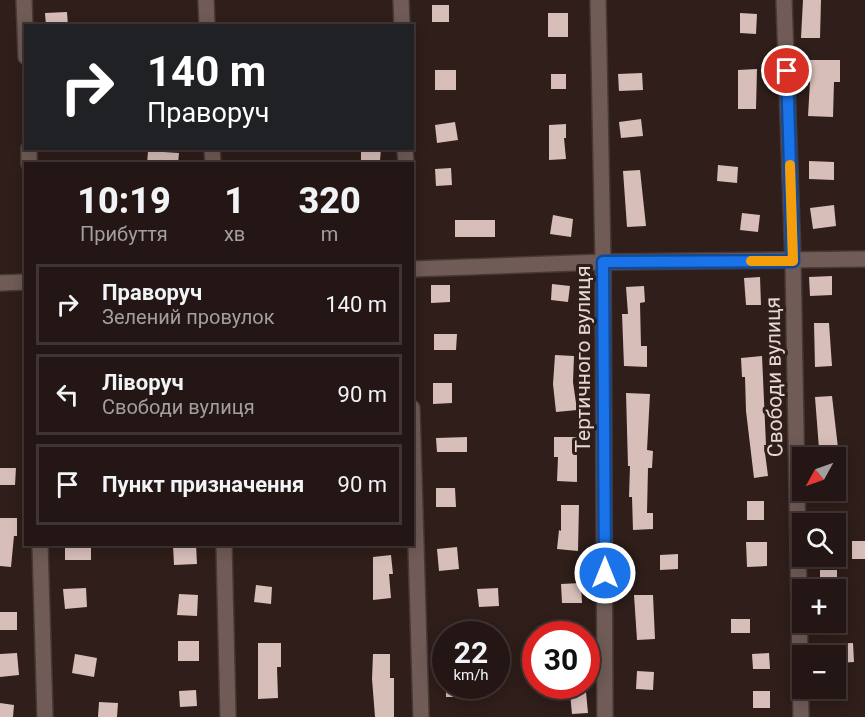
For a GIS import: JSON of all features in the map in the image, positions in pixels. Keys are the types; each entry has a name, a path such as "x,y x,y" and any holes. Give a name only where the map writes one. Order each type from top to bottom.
{"street":[{"path":"24,0 25,24"},
{"path":"206,0 207,24"},
{"path":"401,0 402,24"},
{"name":"Тертичного вулиця","path":"598,0 603,262 605,717"},
{"name":"Свободи вулиця","path":"784,0 793,261 801,717"},
{"path":"414,269 603,262 865,259"},
{"path":"0,283 24,282"},
{"path":"414,477 421,717"},
{"path":"40,546 45,717"},
{"path":"224,546 228,717"}],"building":[{"path":"803,0 821,0 820,38 801,38"},
{"path":"432,5 449,5 449,22 432,22"},
{"path":"67,12 68,24 46,24 45,13"},
{"path":"548,13 568,13 568,37 548,37"},
{"path":"740,13 757,14 756,34 740,33"},
{"path":"804,60 840,60 840,82 834,82 833,117 808,116 810,82 804,82"},
{"path":"757,69 756,109 738,109 738,70"},
{"path":"435,70 456,70 456,90 435,90"},
{"path":"642,73 643,90 619,91 618,74"},
{"path":"551,74 566,74 566,89 551,89"},
{"path":"641,119 643,136 621,138 619,122"},
{"path":"455,122 458,140 437,143 435,125"},
{"path":"566,124 566,138 564,138 566,159 549,160 549,125"},
{"path":"361,150 381,150 380,161 361,161"},
{"path":"148,151 179,153 178,162 147,162"},
{"path":"809,161 834,162 834,180 809,179"},
{"path":"718,165 738,167 737,183 717,181"},
{"path":"451,168 452,185 436,186 435,169"},
{"path":"640,170 646,226 627,227 623,171"},
{"path":"834,205 836,226 813,229 810,208"},
{"path":"742,213 760,215 758,232 740,230"},
{"path":"553,215 573,219 571,237 550,234"},
{"path":"455,220 495,220 495,237 455,237"},
{"path":"832,276 832,295 810,296 809,277"},
{"path":"760,277 761,305 746,305 744,278"},
{"path":"552,284 570,286 568,302 551,300"},
{"path":"431,285 450,285 450,302 431,303"},
{"path":"644,286 645,302 640,303 641,346 647,346 647,367 624,366 622,314 628,314 626,287"},
{"path":"814,323 829,323 832,366 815,367"},
{"path":"434,334 457,334 456,350 434,350"},
{"path":"555,355 574,356 573,382 577,410 556,412 553,384"},
{"path":"762,356 766,445 764,445 768,476 754,478 746,411 745,377 742,377 741,358"},
{"path":"433,383 452,383 452,403 433,404"},
{"path":"626,393 650,394 647,450 653,451 652,468 648,468 647,513 653,513 653,529 633,530 632,497 629,497 630,466 628,466"},
{"path":"832,396 838,447 819,447 815,397"},
{"path":"467,437 467,452 437,452 436,438"},
{"path":"554,437 577,437 577,482 557,481 558,457 554,457"},
{"path":"0,468 16,468 15,485 0,485"},
{"path":"436,488 455,488 456,507 436,507"},
{"path":"747,501 764,501 764,520 747,520"},
{"path":"561,505 579,505 578,551 557,549 559,530 561,531"},
{"path":"0,518 17,518 17,536 14,536 11,567 0,566"},
{"path":"852,541 865,541 865,559 852,559"},
{"path":"746,542 767,542 767,566 747,567"},
{"path":"65,546 91,546 91,560 65,560"},
{"path":"173,546 196,546 197,564 174,565"},
{"path":"457,547 459,569 439,571 437,549"},
{"path":"678,554 678,569 660,570 660,555"},
{"path":"391,555 393,574 389,574 391,598 373,600 373,557"},
{"path":"820,570 837,570 837,579 820,579"},
{"path":"581,583 582,603 562,603 561,584"},
{"path":"256,585 272,587 271,604 254,602"},
{"path":"86,588 87,607 65,609 63,589"},
{"path":"498,588 499,606 479,607 477,589"},
{"path":"179,594 198,595 197,616 177,615"},
{"path":"634,595 653,595 655,639 637,640"},
{"path":"0,612 17,612 17,630 0,630"},
{"path":"731,619 750,619 750,633 731,633"},
{"path":"178,641 199,641 199,661 178,661"},
{"path":"258,643 281,643 281,667 277,667 278,698 258,699"},
{"path":"853,643 854,662 846,662 846,645 825,644"},
{"path":"17,653 19,675 0,677 0,654"},
{"path":"769,653 770,669 753,669 752,654"},
{"path":"75,654 97,658 94,677 72,673"},
{"path":"373,654 390,654 390,678 394,678 394,717 375,717"},
{"path":"637,671 654,672 653,690 636,689"},
{"path":"196,690 197,706 180,707 179,691"},
{"path":"753,691 770,691 770,708 753,708"},
{"path":"571,699 587,699 588,713 572,714"},
{"path":"99,702 118,703 117,717 98,717"},
{"path":"0,703 14,705 13,717 0,717"}],"slow traffic":[{"path":"751,261 793,261 790,165"}],"route":[{"path":"605,573 603,262 793,261 787,71"}]}
